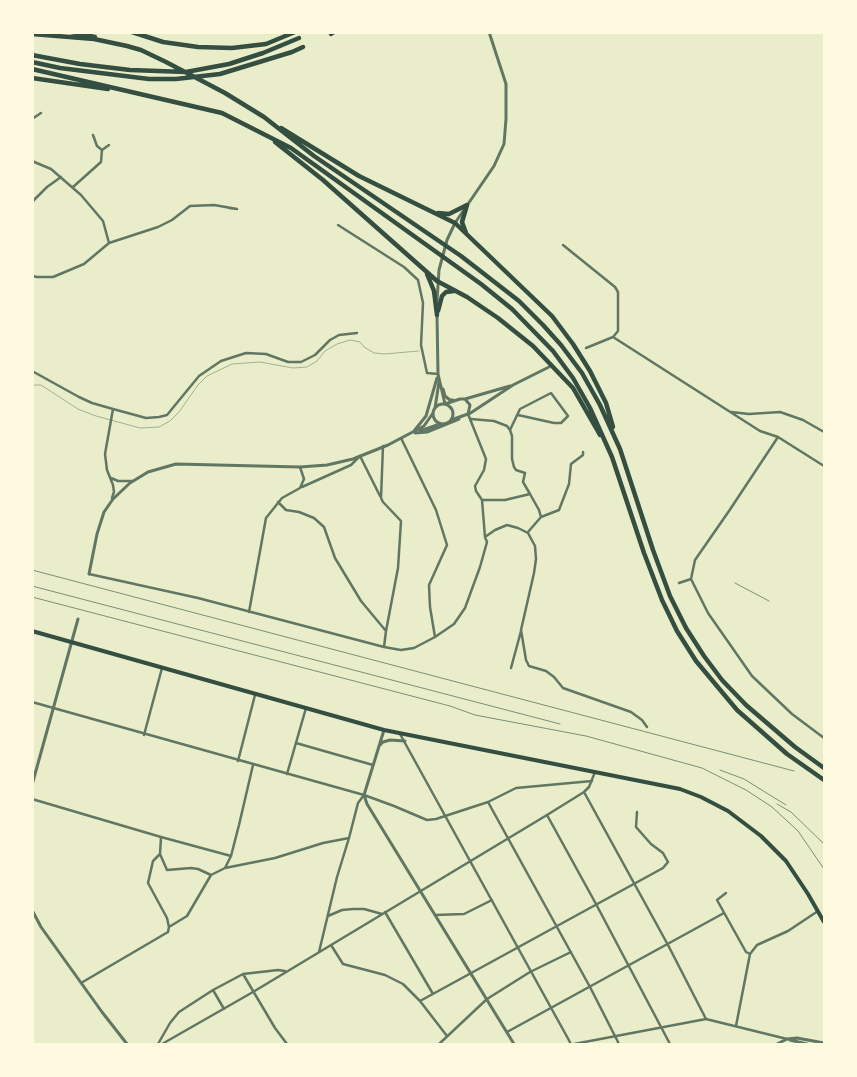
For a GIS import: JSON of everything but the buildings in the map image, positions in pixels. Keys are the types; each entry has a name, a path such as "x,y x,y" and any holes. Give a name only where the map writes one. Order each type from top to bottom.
{"highway":[{"path":"71,32 99,37 141,50 225,93 360,176 455,223 552,316 590,371 606,403 653,550 670,596 686,628 722,680 746,706 795,747 824,768"},
{"path":"132,32 163,42 181,45 232,48 266,44 295,32"},
{"path":"32,34 94,39 128,46"},
{"path":"32,55 80,64 130,70 186,72 229,64 264,53 299,38"},
{"path":"32,62 60,68 149,79 176,79 206,76 244,67 303,47"},
{"path":"32,69 222,113 291,148 429,246 512,309 553,351 573,378 586,401 612,457 644,554 662,600 677,631 696,661 742,716 787,754 824,780"},
{"path":"32,78 147,95"},
{"path":"264,117 314,156 461,256 519,301 544,325 582,373 600,405 620,450"},
{"path":"261,133 323,180 437,281 498,318 532,346 573,388 612,457"},
{"path":"435,213 450,214 467,205"},
{"path":"467,205 462,222 468,237"},
{"path":"422,267 430,279 434,291 437,315"},
{"path":"437,315 442,296 451,291 459,293"}],"main road":[{"path":"32,631 384,730 680,789 728,811 761,836 786,861 824,922"}],"street":[{"path":"451,420 453,412 445,404 438,374 437,281 441,259 455,223 494,166 504,144 506,84 489,32"},
{"path":"32,119 41,113"},
{"path":"93,135 97,146 102,150"},
{"path":"102,150 110,145"},
{"path":"72,187 101,162 102,150"},
{"path":"32,161 51,169 72,187 103,221 109,243"},
{"path":"32,202 47,187 61,177"},
{"path":"32,276 52,277 84,264 109,243 158,227 172,220 190,206 214,205 237,209 229,208"},
{"path":"338,225 404,267 418,280 423,303 421,345 427,373 438,374"},
{"path":"563,245 615,287 618,292 618,330 613,338 586,348"},
{"path":"32,371 92,403 146,418 159,418 167,414 199,376 221,361 246,353 266,354 288,362 300,362 315,355 339,334 357,333"},
{"path":"613,338 760,431 778,437 824,466"},
{"path":"412,433 427,432 447,425 513,385 549,367"},
{"path":"412,433 426,416 438,374"},
{"path":"439,379 446,396 450,400 465,399 513,385"},
{"path":"439,379 435,408 424,426 360,456 327,465 300,467 176,464 148,472 132,482 111,502 104,512 89,574 198,598 384,647 407,650 414,648 454,624 465,608 480,567 486,542 482,500 475,486 484,470 486,459 468,414 470,405 465,399"},
{"path":"510,430 520,409 551,393 568,416 560,423 554,423 518,415"},
{"path":"435,408 456,400"},
{"path":"111,502 114,492 111,478 106,470 105,454 112,410"},
{"path":"730,412 749,414 780,412 803,420 824,432"},
{"path":"433,413 436,421 441,424"},
{"path":"412,433 447,423 468,414"},
{"path":"471,419 494,421 507,426 510,430 514,467 516,470 525,473 523,482 541,517"},
{"path":"778,437 730,511 695,560 691,580 708,613 752,676 792,714 824,738"},
{"path":"401,438 436,510 446,537 447,545 429,585 430,607 435,637"},
{"path":"381,498 383,446"},
{"path":"528,533 541,517 559,510 569,484 571,464 583,455 583,452"},
{"path":"249,612 266,518 282,498 351,465 360,456"},
{"path":"360,456 383,502 401,521 398,568 384,647"},
{"path":"300,467 304,479 300,488"},
{"path":"111,478 118,481 132,482"},
{"path":"482,500 505,500 530,494"},
{"path":"278,502 286,510 299,512 314,518 324,526 335,558 361,602 386,630"},
{"path":"485,537 507,525 528,533 535,546 536,559 511,668"},
{"path":"679,582 691,580"},
{"path":"32,785 55,709 78,619"},
{"path":"521,630 526,660 529,666 546,671 564,688 631,712 642,720 647,727"},
{"path":"144,734 162,667"},
{"path":"238,761 256,693"},
{"path":"32,702 364,796 427,820 446,816 488,802 516,788 592,780"},
{"path":"287,774 306,708"},
{"path":"319,952 358,803 364,796 384,730"},
{"path":"400,733 519,948 530,972 572,1044 706,1019 807,1044"},
{"path":"379,746 383,742 390,740 405,741"},
{"path":"296,743 373,765"},
{"path":"225,868 231,856 253,765"},
{"path":"162,1044 253,992 584,792 596,771"},
{"path":"584,792 668,945 706,1019"},
{"path":"364,796 367,804 514,1044"},
{"path":"32,798 231,856"},
{"path":"488,802 590,987 619,1044"},
{"path":"420,1001 663,868 668,862 663,853 636,826 636,812"},
{"path":"547,815 670,1044"},
{"path":"161,837 160,854 167,870 198,869 212,876"},
{"path":"169,927 187,916 212,876 225,868 261,861 323,843 349,838"},
{"path":"82,984 168,932 169,927 166,918 148,883 153,861 160,854"},
{"path":"726,893 717,900 746,952 750,954"},
{"path":"435,916 464,914 492,900"},
{"path":"328,916 342,910 353,909 383,913 433,994"},
{"path":"32,910 41,927 127,1044"},
{"path":"736,1026 750,954 757,945 788,931 818,911"},
{"path":"507,1032 724,913"},
{"path":"331,945 343,964 392,978 403,984 420,1001 447,1036"},
{"path":"439,1044 487,999 530,972 571,952"},
{"path":"158,1044 179,1012 213,990 243,974 278,970 287,971"},
{"path":"243,974 275,1028 287,1044"},
{"path":"213,990 224,1008"},
{"path":"777,1044 787,1039 797,1038 824,1043"}],"waterway":[{"path":"32,385 41,385 78,409 96,416 140,428 159,427 170,421 179,412 198,385 207,376 232,364 260,362 293,368 307,367 317,361 325,351 337,344 350,340 360,342 374,353 419,351"}],"railway":[{"path":"32,570 794,771"},
{"path":"735,583 769,601"},
{"path":"32,586 560,724"},
{"path":"32,597 450,706 475,715 586,736 702,768 746,790 772,807 798,831 824,869"},
{"path":"720,770 744,779 786,805"},
{"path":"777,804 791,812 824,844"}]}
